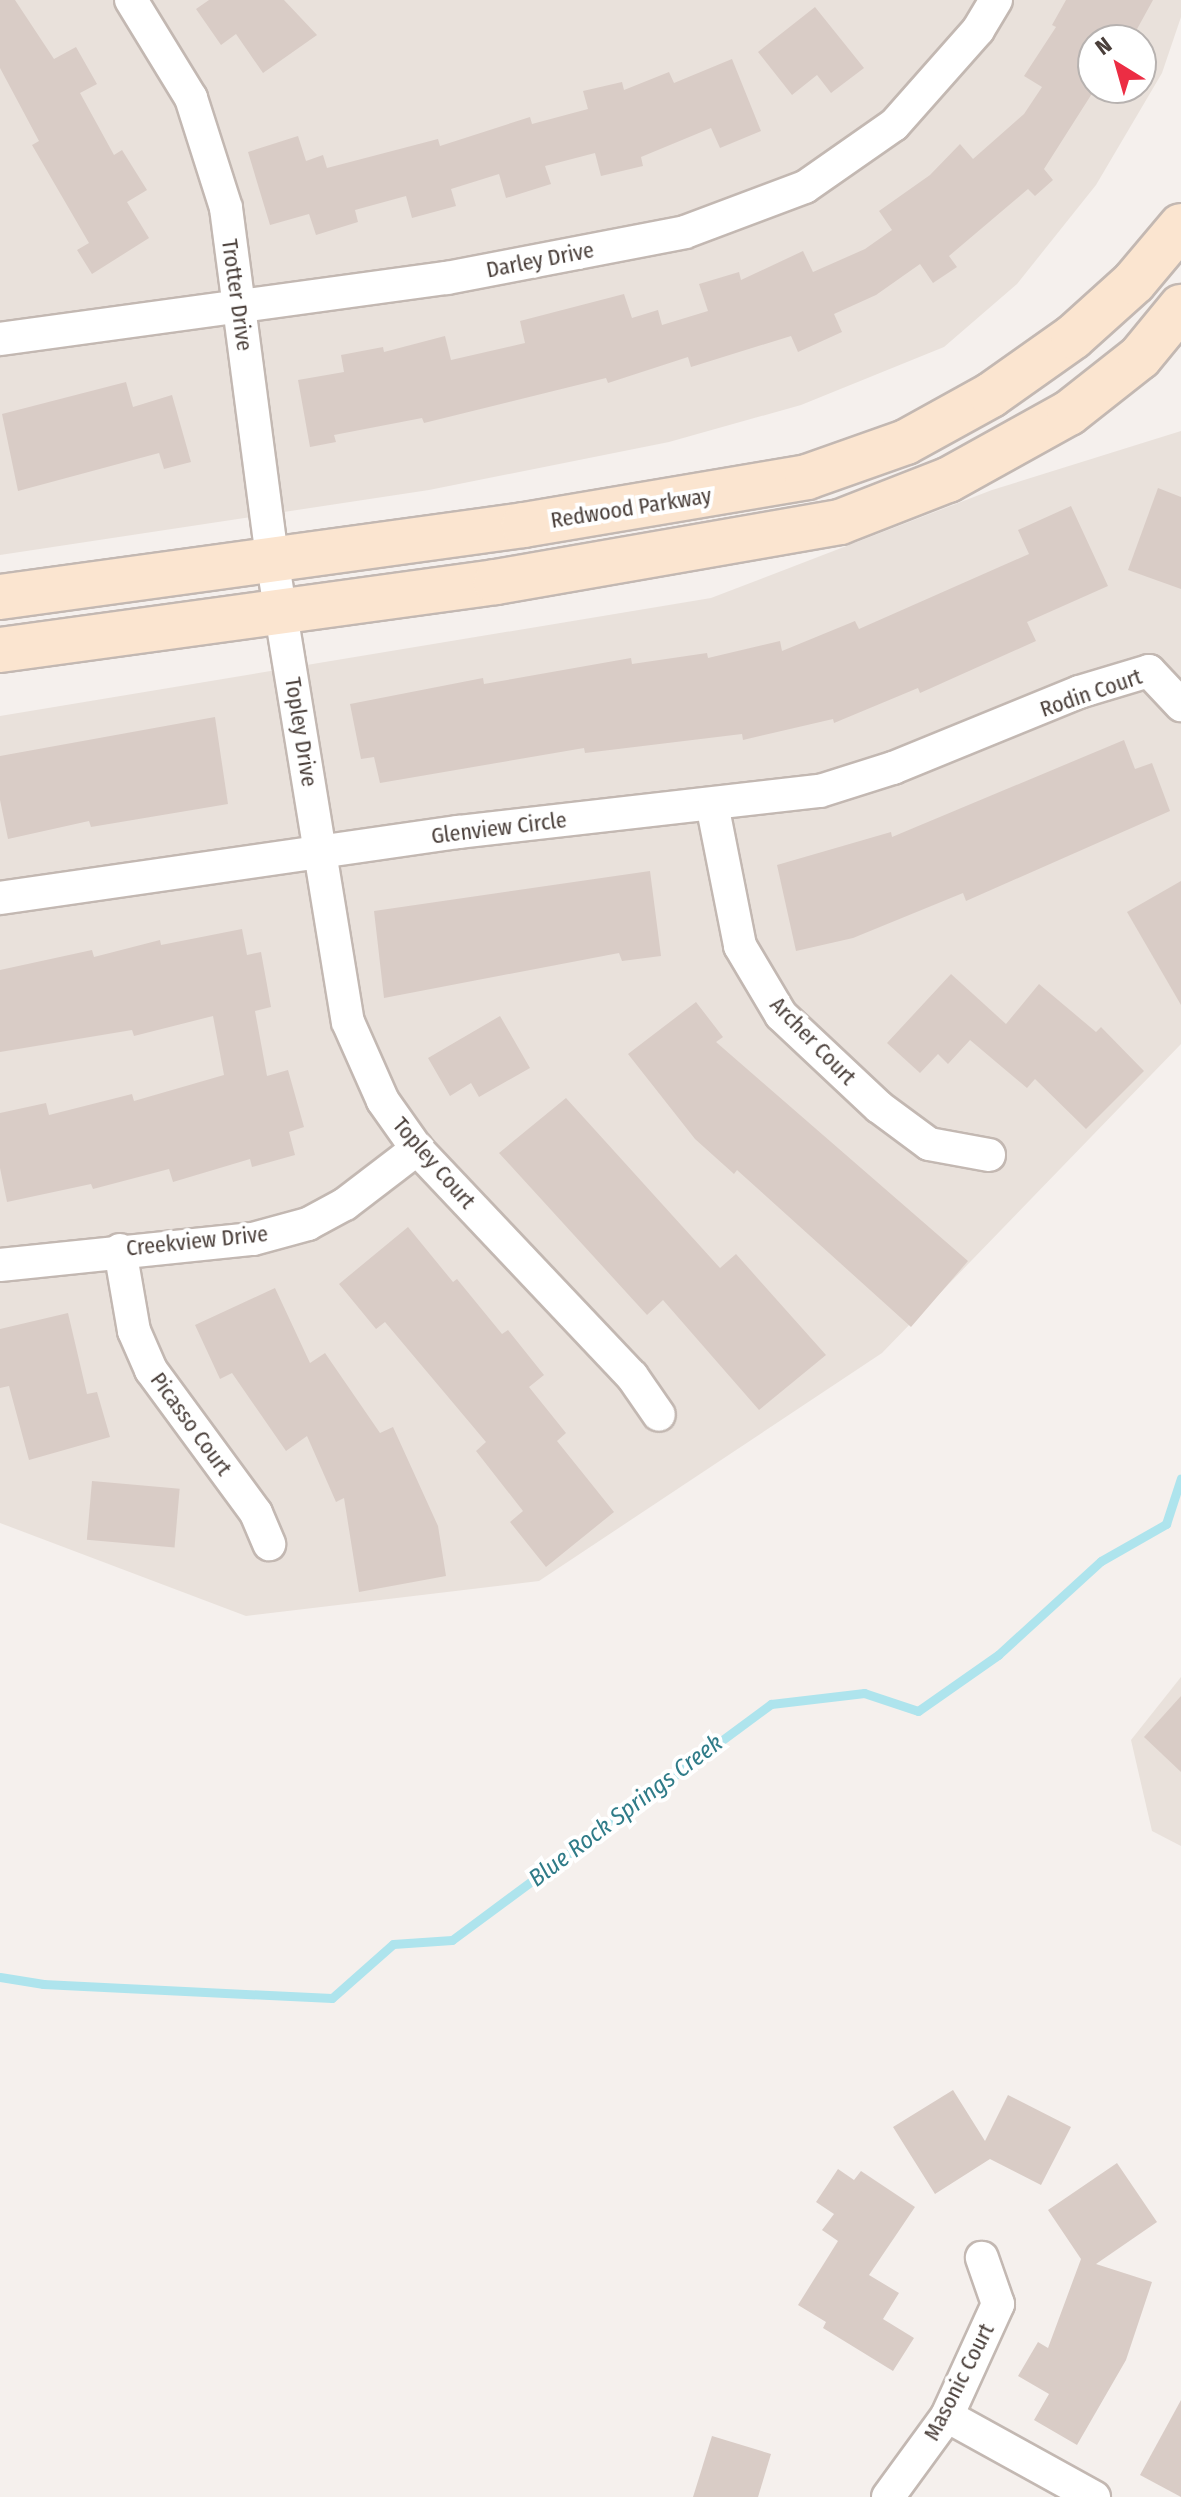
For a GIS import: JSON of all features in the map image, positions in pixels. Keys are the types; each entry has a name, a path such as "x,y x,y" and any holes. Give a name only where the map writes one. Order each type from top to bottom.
{"main road":[{"name":"Redwood Parkway","path":"0,597 658,504 807,477 906,442 991,395 1073,337 1134,282 1181,226"},
{"path":"1134,282 1181,298"},
{"path":"0,650 496,582 840,522 948,480 1069,413 1140,357 1173,336 1134,282"}],"street":[{"name":"Trotter Drive","path":"131,0 191,98 208,141 226,208 272,559 282,611"},
{"name":"Darley Drive","path":"0,339 447,278 685,232 805,187 894,125 978,30 996,0"},
{"name":"Topley Drive","path":"282,611 319,852"},
{"name":"Rodin Court","path":"991,730 1079,692 1149,671 1181,705"},
{"name":"Glenview Circle","path":"0,898 319,852 820,791 991,730"},
{"name":"Archer Court","path":"712,804 740,946 781,1015 879,1107 929,1144 989,1155"},
{"name":"Topley Court","path":"319,852 348,1022 383,1101 417,1149 632,1376 659,1415"},
{"name":"Creekview Drive","path":"0,1265 120,1250 253,1239 308,1224 380,1182 417,1149"},
{"name":"Picasso Court","path":"120,1250 134,1331 151,1370 256,1513 269,1544"},
{"name":"Masonic Court","path":"888,2497 947,2416 998,2304 982,2258"},
{"path":"947,2416 1094,2497"}],"shaded area":[{"path":"0,0 1181,0 1181,17 1157,81 1157,24 1077,24 1077,104 1144,104 1096,185 1017,284 944,347 801,405 669,442 429,490 0,555"},
{"path":"1181,431 1181,1044 882,1353 539,1581 246,1616 0,1523 0,716 711,598 992,490"},
{"path":"1181,1677 1181,1846 1152,1831 1131,1740"}],"building":[{"path":"0,0 15,0 54,59 76,47 97,84 80,93 114,155 122,150 147,190 127,202 149,238 92,274 77,250 89,243 32,145 39,141 0,68"},
{"path":"209,0 284,0 317,35 263,73 236,34 221,45 196,9"},
{"path":"1066,0 1153,0 1140,24 1077,24 1077,104 1085,104 1044,169 1053,180 1035,196 1028,189 949,256 957,267 933,283 920,264 876,295 834,314 842,332 798,352 791,336 691,367 688,357 608,383 606,378 424,423 422,418 334,435 336,442 310,447 298,380 344,372 341,355 383,347 384,352 445,336 451,360 525,343 520,321 624,294 632,318 658,310 662,325 708,311 699,284 739,272 741,280 803,251 813,272 865,249 892,230 879,211 930,175 960,144 973,159 1024,114 1042,87 1024,76 1056,27 1052,25"},
{"path":"815,7 864,68 831,93 817,75 792,95 758,52"},
{"path":"732,59 761,131 720,148 711,128 641,157 643,166 601,176 595,153 545,166 551,184 506,198 499,174 451,189 456,206 412,218 406,196 355,210 358,222 316,235 309,214 270,225 248,152 298,136 306,161 323,155 327,168 438,139 440,146 530,117 532,124 588,109 583,91 622,82 624,90 669,72 674,83"},
{"path":"126,382 133,407 172,395 191,462 164,469 159,453 18,491 2,414"},
{"path":"1158,488 1181,497 1181,589 1128,570"},
{"path":"1071,506 1108,586 1027,622 1036,641 920,693 918,688 834,723 833,719 743,740 742,734 585,753 584,748 380,783 374,757 361,759 350,704 483,678 484,684 631,658 632,664 707,653 708,658 780,641 782,651 855,621 859,629 1029,554 1018,530"},
{"path":"215,717 228,804 91,827 89,821 8,839 0,800 0,756"},
{"path":"1124,740 1135,769 1152,763 1170,811 966,901 963,893 853,938 796,951 777,865 891,832 892,837"},
{"path":"650,871 661,956 622,961 619,953 384,998 374,911"},
{"path":"1181,881 1181,1005 1127,912"},
{"path":"242,929 247,955 261,952 271,1007 255,1011 267,1076 288,1070 304,1127 289,1132 295,1155 252,1167 250,1159 173,1182 169,1169 93,1189 91,1184 7,1202 0,1168 0,1113 46,1103 49,1115 132,1094 134,1101 224,1075 213,1016 134,1036 132,1030 0,1052 0,970 92,950 94,957 160,940 161,945"},
{"path":"951,974 1006,1024 1039,984 1096,1032 1101,1027 1144,1071 1086,1129 1035,1079 1027,1088 970,1040 948,1064 938,1054 920,1073 887,1043"},
{"path":"696,1002 723,1037 716,1042 968,1261 911,1327 737,1170 734,1174 695,1139 628,1054"},
{"path":"500,1016 530,1068 479,1097 471,1083 450,1096 428,1058"},
{"path":"566,1098 720,1268 736,1254 826,1355 759,1410 663,1300 647,1315 499,1153"},
{"path":"408,1227 453,1282 457,1279 502,1334 508,1330 544,1375 529,1387 566,1433 557,1441 614,1512 546,1567 510,1522 523,1511 476,1451 486,1442 385,1322 376,1329 339,1284"},
{"path":"275,1288 310,1363 325,1353 380,1433 393,1427 438,1526 446,1576 359,1592 344,1498 336,1502 307,1436 286,1451 232,1373 220,1379 195,1325"},
{"path":"68,1313 87,1394 97,1392 110,1437 29,1460 9,1386 0,1388 0,1329"},
{"path":"92,1481 180,1489 175,1547 87,1540"},
{"path":"1181,1696 1181,1772 1144,1737"},
{"path":"953,2090 985,2141 1008,2095 1071,2127 1041,2185 990,2159 935,2194 893,2127"},
{"path":"1117,2163 1157,2222 1096,2264 1152,2282 1126,2360 1077,2445 1034,2420 1049,2394 1018,2376 1038,2342 1048,2348 1081,2259 1048,2210"},
{"path":"838,2169 854,2180 861,2171 915,2207 869,2275 899,2293 883,2319 914,2338 893,2371 823,2328 826,2322 798,2305 838,2241 822,2230 834,2214 816,2202"},
{"path":"1181,2400 1181,2497 1140,2475"},
{"path":"712,2436 771,2454 758,2497 693,2497"}],"waterway":[{"name":"Blue Rock Springs Creek","path":"0,1977 43,1984 332,1998 393,1944 452,1940 771,1704 864,1693 918,1711 998,1655 1101,1561 1166,1524 1181,1478"}]}
